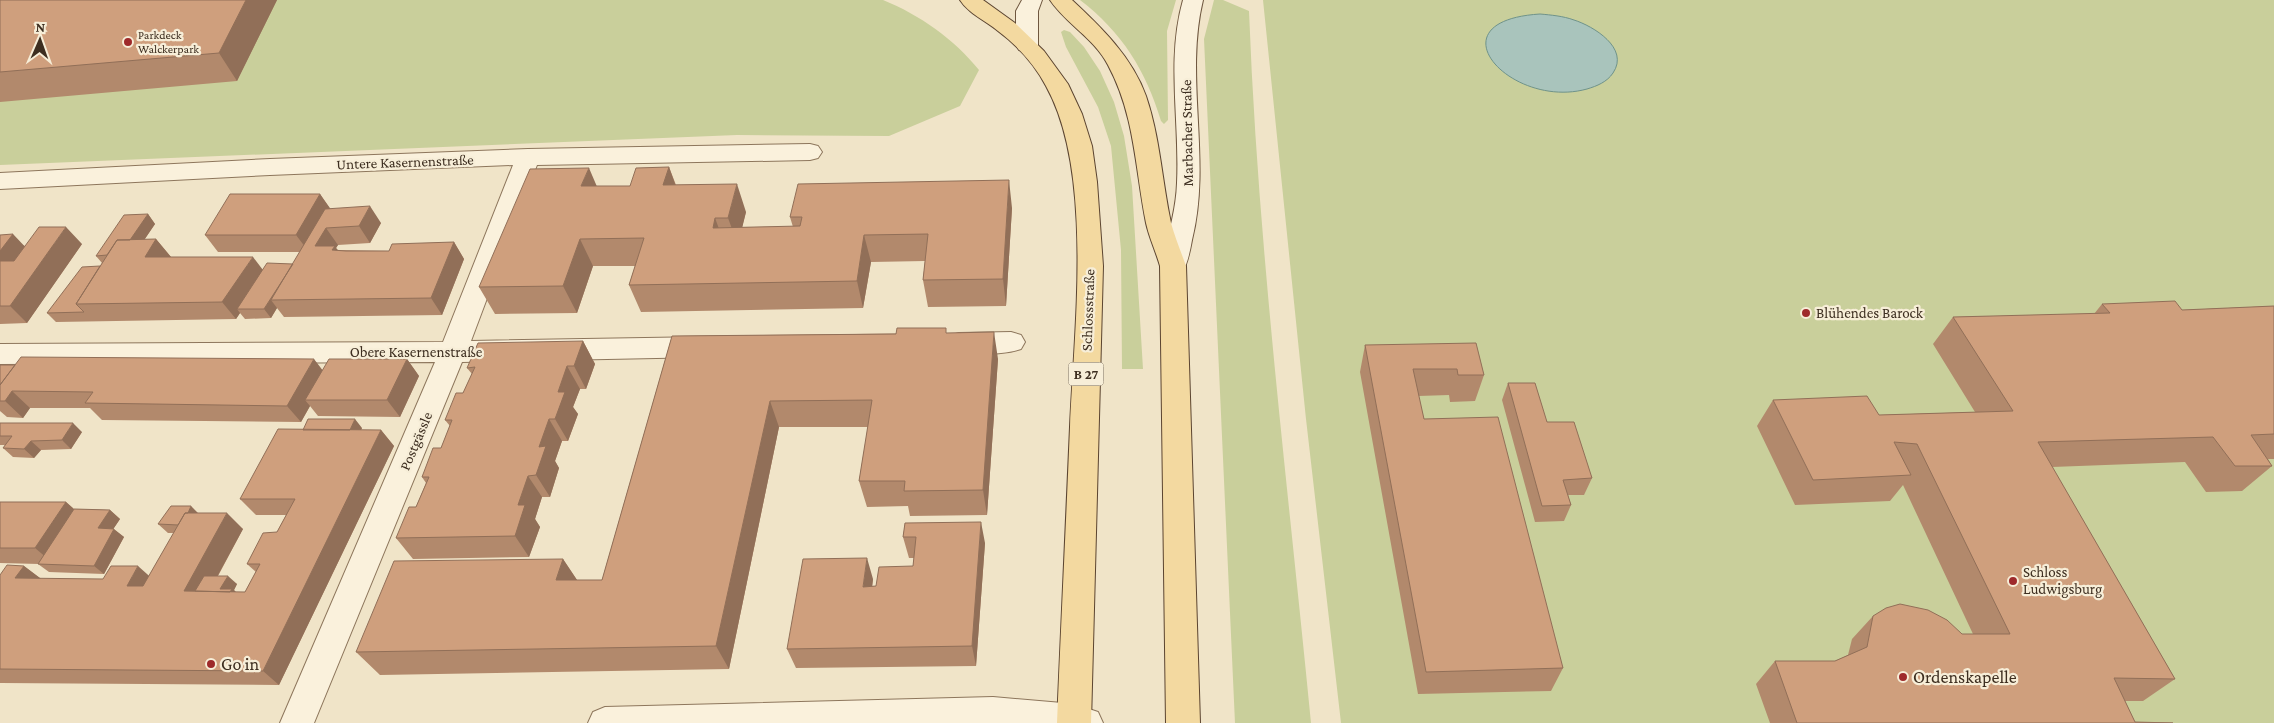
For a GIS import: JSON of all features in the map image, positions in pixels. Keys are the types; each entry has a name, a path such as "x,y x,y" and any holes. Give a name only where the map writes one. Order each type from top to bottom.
{"main road":[{"name":"Schlossstraße","path":"970,0 1027,45 1064,95 1076,123 1083,156 1088,202 1090,266 1078,722"},
{"path":"1060,0 1096,34 1111,54 1134,95 1144,136 1159,224 1173,266 1177,365 1183,723"}],"street":[{"path":"1027,45 1027,10 1032,0"},
{"name":"Marbacher Straße","path":"1173,266 1184,224 1190,184 1185,48 1193,0"},
{"name":"Untere Kasernenstraße","path":"0,181 270,167 528,157 810,152"},
{"name":"Postgässle","path":"297,723 453,352 528,157"},
{"path":"931,344 1011,342"},
{"name":"Obere Kasernenstraße","path":"0,354 453,352 732,347"},
{"path":"604,723 992,713 1078,722"}],"green space":[{"path":"0,0 883,0 910,13 936,29 959,48 979,70 960,106 889,136 737,135 0,165"},
{"path":"1080,0 1176,0 1167,31 1168,120 1164,124 1161,121 1148,85 1131,54 1108,25"},
{"path":"1214,0 1223,0 1249,11 1259,189 1311,723 1235,723 1204,39"},
{"name":"Blühendes Barock","path":"1263,0 2274,0 2274,723 1341,723 1306,419"},
{"path":"1064,30 1070,32 1084,47 1100,71 1114,102 1124,136 1132,186 1143,369 1122,369 1121,250 1111,146 1098,107 1066,47 1061,32"}],"water":[{"path":"1540,14 1574,20 1590,27 1607,39 1617,55 1617,64 1611,76 1602,83 1587,89 1559,92 1532,87 1509,76 1493,62 1486,46 1490,32 1507,20"}],"building":[{"name":"Parkdeck Walckerpark","path":"0,0 246,0 219,53 0,72"},
{"path":"669,167 663,185 737,184 728,218 715,218 713,228 800,226 802,217 790,217 798,184 1009,180 1003,279 923,280 928,234 864,235 857,281 629,285 644,238 580,239 563,286 479,287 530,169 589,168 581,186 630,186 636,168"},
{"path":"230,194 320,194 296,235 205,235"},
{"path":"370,206 359,226 326,228 315,246 335,246 332,250 346,251 389,251 392,244 454,242 431,298 271,300 325,209"},
{"path":"148,214 130,240 117,240 107,255 96,256 124,215"},
{"path":"39,227 66,227 10,306 0,306 0,261 14,261"},
{"path":"13,234 0,251 0,235"},
{"path":"156,239 145,257 253,257 222,302 76,304 117,240"},
{"path":"267,263 293,264 264,309 237,309"},
{"path":"100,266 76,304 84,312 47,313 82,267"},
{"name":"Schloss Ludwigsburg","path":"2175,301 2182,310 2274,306 2274,434 2251,435 2272,466 2235,466 2213,437 2038,442 2175,679 2114,678 2135,722 2173,723 1797,723 1775,661 1835,661 1867,647 1873,616 1886,608 1900,604 1928,610 1947,620 1962,634 2010,634 1917,444 1894,442 1911,475 1813,480 1773,400 1867,396 1879,415 2013,411 1953,317 2110,313 2102,304"},
{"path":"897,328 946,328 946,333 994,332 983,490 904,491 905,481 859,481 872,400 770,401 716,646 356,652 394,561 563,559 556,580 602,580 672,336 896,334"},
{"path":"583,341 574,366 567,366 558,392 565,392 555,419 549,419 539,447 546,446 536,475 528,476 518,505 525,505 515,536 396,538 409,507 416,507 429,477 422,477 433,448 441,448 452,420 445,420 456,393 463,393 475,367 467,368 478,343"},
{"path":"1476,343 1484,375 1458,375 1457,369 1413,369 1424,419 1498,417 1563,668 1426,672 1365,345"},
{"path":"21,357 314,359 287,406 85,403 93,392 12,391 5,401 0,401 0,385"},
{"path":"329,359 407,359 387,400 305,400"},
{"path":"0,365 15,365 0,385"},
{"path":"1508,383 1535,383 1547,422 1574,422 1592,478 1563,480 1571,505 1542,506"},
{"path":"308,419 355,419 350,430 303,430"},
{"path":"0,423 73,423 62,440 31,441 24,449 3,448 12,436 0,436"},
{"path":"278,429 381,430 263,671 0,669 0,575 7,565 24,566 15,578 103,579 111,566 138,566 127,586 143,586 185,513 227,513 184,591 245,592 260,564 247,564 263,533 277,532 295,499 240,499"},
{"path":"0,502 66,502 35,548 0,548"},
{"path":"171,506 191,506 178,525 158,524"},
{"path":"74,509 110,510 98,528 114,529 94,566 38,564"},
{"path":"981,522 972,646 787,649 803,559 867,558 863,587 876,586 879,567 913,566 916,537 903,537 905,523"},
{"path":"204,576 228,576 220,589 232,589 230,592 195,591"}],"place":[{"name":"Parkdeck Walckerpark","path":"128,42"},
{"name":"Blühendes Barock","path":"1806,313"},
{"name":"Schloss Ludwigsburg","path":"2013,581"},
{"name":"Go in","path":"211,664"},
{"name":"Ordenskapelle","path":"1903,677"}]}
